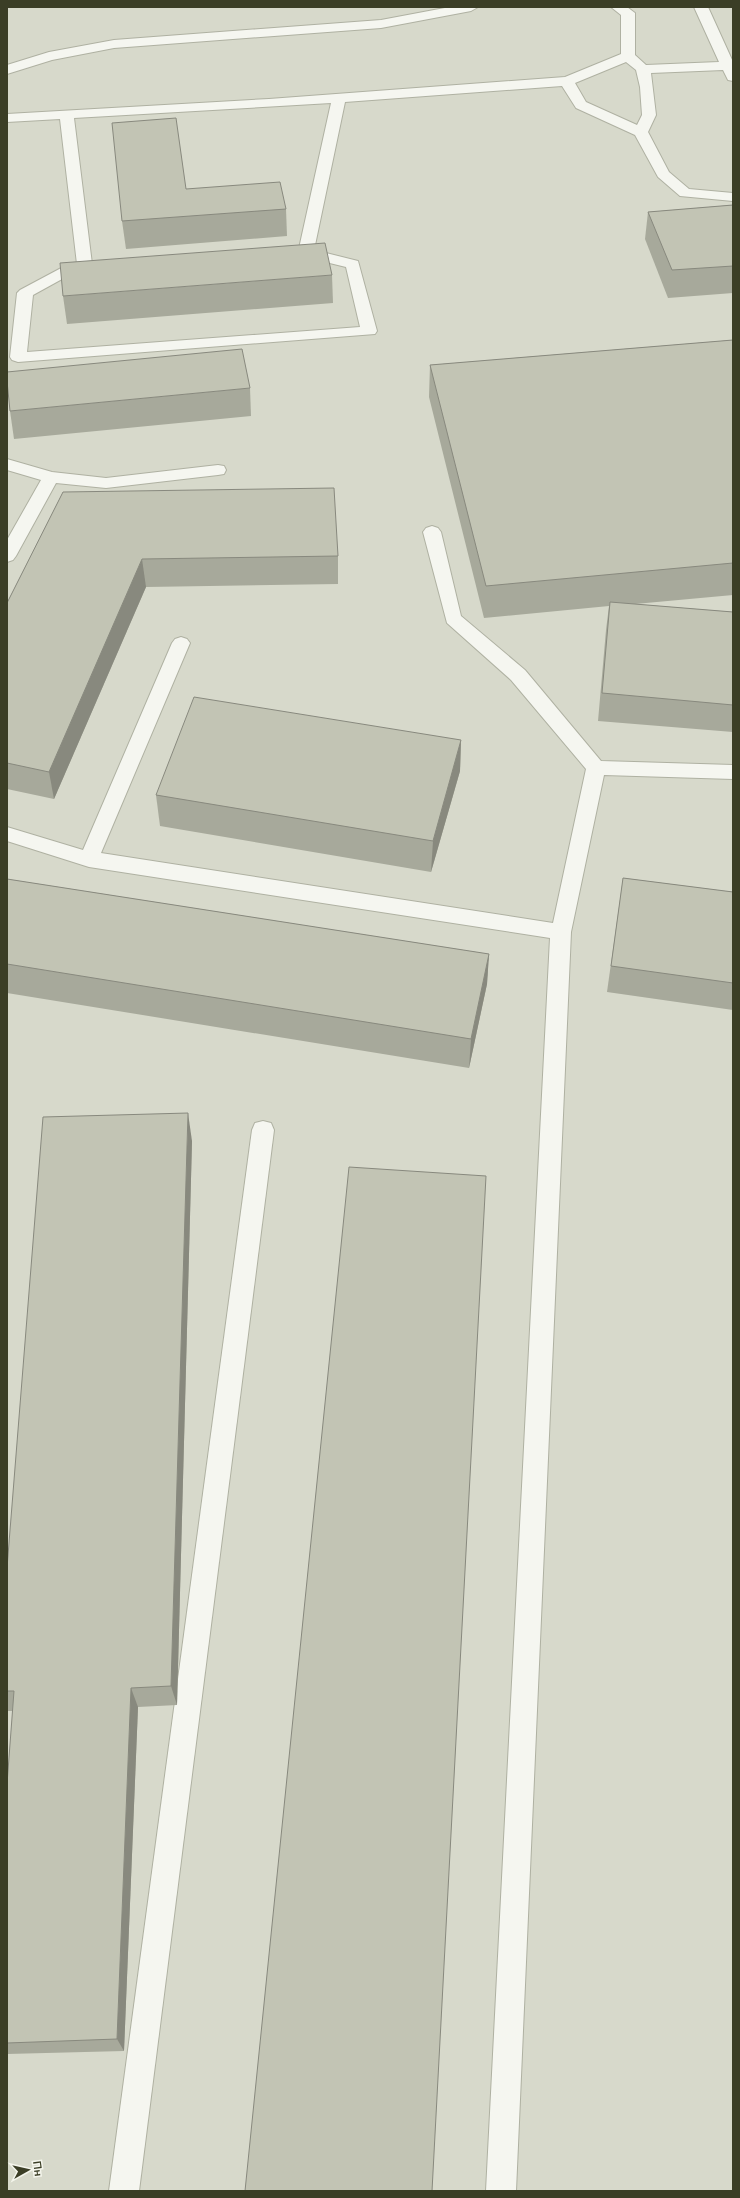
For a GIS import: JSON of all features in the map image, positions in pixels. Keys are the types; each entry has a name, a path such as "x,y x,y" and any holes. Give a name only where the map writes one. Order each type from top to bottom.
{"lane":[{"path":"7,70 49,56 114,44 381,24 471,7"},
{"path":"618,7 628,13 628,56 643,69 647,87 649,115 642,132"},
{"path":"643,69 731,70 701,7"},
{"path":"7,118 340,98 567,81 628,56"},
{"path":"567,81 580,106 642,132 663,174 685,193 733,197"},
{"path":"306,253 340,98"},
{"path":"67,115 85,268"},
{"path":"101,267 70,269 24,293 13,347 18,357 369,331 354,264 306,253 290,254"},
{"path":"7,464 51,477 106,483 218,470"},
{"path":"7,556 51,477"},
{"path":"432,532 453,618 518,675 596,768 733,772"},
{"path":"89,859 181,643"},
{"path":"501,2191 561,932 596,768"},
{"path":"7,834 89,859 561,932"},
{"path":"124,2191 263,1130"}],"shaded area":[{"path":"7,7 733,7 733,2191 7,2191"}],"building":[{"path":"176,118 186,189 280,182 286,209 122,221 112,123"},
{"path":"733,205 733,266 672,270 648,212"},
{"path":"325,243 332,275 63,296 60,263"},
{"path":"733,340 733,563 486,586 430,365"},
{"path":"242,349 250,388 10,411 7,372"},
{"path":"334,488 338,556 142,559 49,772 7,763 7,603 63,492"},
{"path":"610,602 733,612 733,705 602,693"},
{"path":"194,697 461,740 433,841 156,795"},
{"path":"623,878 733,892 733,983 611,966"},
{"path":"7,879 489,954 471,1039 7,964"},
{"path":"188,1113 171,1686 131,1688 117,2039 7,2043 7,1784 14,1691 7,1691 7,1568 43,1117"},
{"path":"349,1167 486,1176 432,2191 245,2191"}]}
